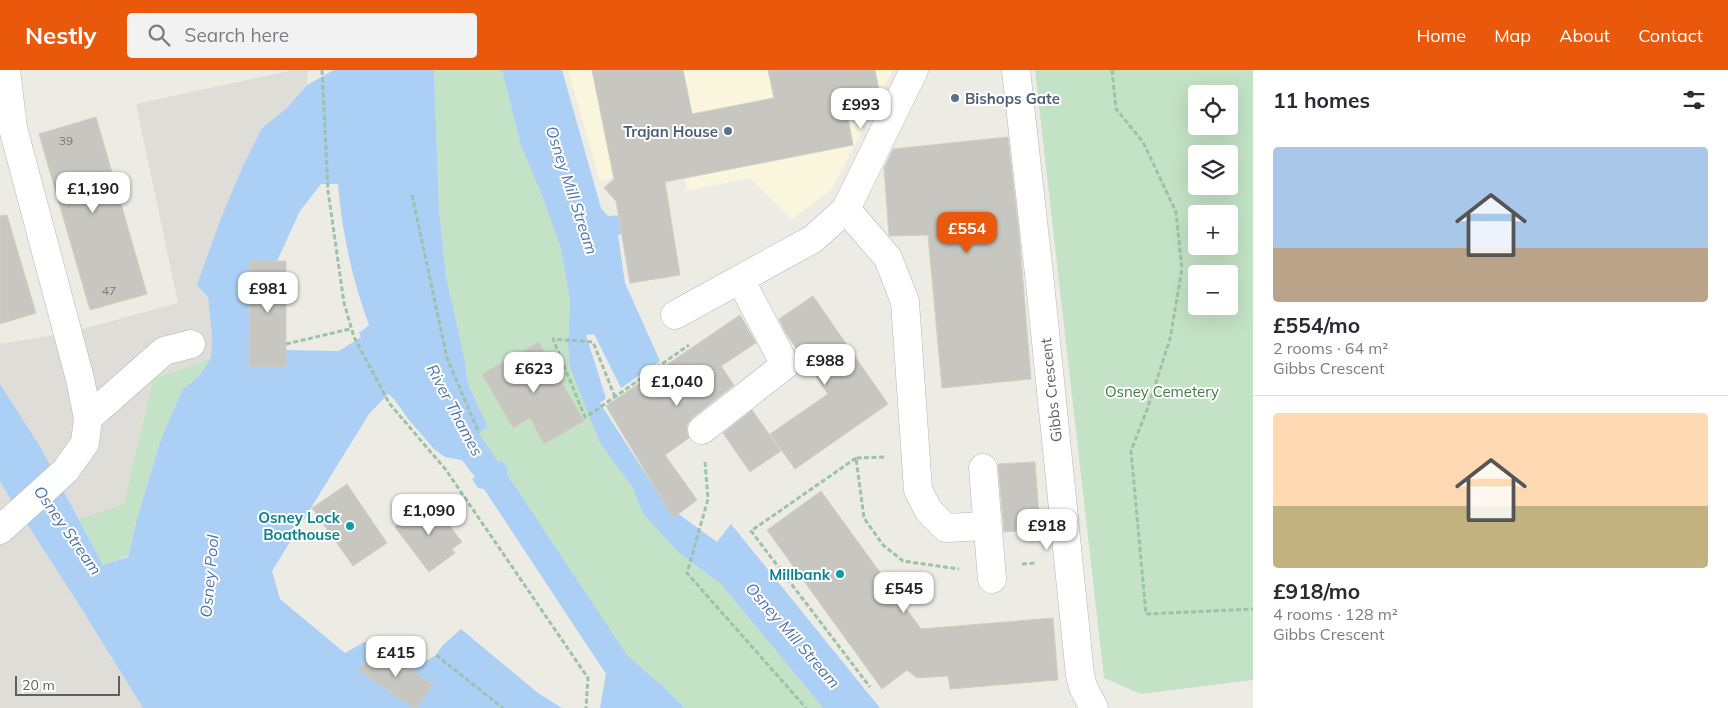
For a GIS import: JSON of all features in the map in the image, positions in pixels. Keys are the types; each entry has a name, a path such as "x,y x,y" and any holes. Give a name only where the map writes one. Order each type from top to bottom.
{"street":[{"path":"6,70 6,128 67,333 88,418 85,443 66,470 8,522"},
{"path":"675,315 813,239 846,209 914,70"},
{"name":"Gibbs Crescent","path":"1016,70 1080,675 1083,688 1094,708"},
{"path":"846,209 888,258 904,302 918,490 929,511 946,528 987,526"},
{"path":"702,430 785,365 740,279"},
{"path":"88,418 164,351 191,344"},
{"path":"982,468 992,579"}],"path":[{"path":"322,70 328,190 344,303 350,329 389,403 446,470 588,678 586,708"},
{"path":"1112,70 1116,109 1143,142 1176,212 1182,269 1170,339 1148,407 1131,451 1146,614 1253,610"},
{"path":"412,195 447,358 479,433"},
{"path":"615,397 593,342 553,339 585,417 590,415 697,340 675,315"},
{"path":"286,344 350,329"},
{"path":"702,430 708,499 687,573 806,708"},
{"path":"856,458 751,531 870,688"},
{"path":"436,655 503,708"}],"shaded area":[{"path":"293,70 308,70 307,85 287,108 262,128 242,168 221,218 208,297 212,336 211,358 153,379 124,504 79,519 41,448 0,384 0,344 67,333 178,303 136,104"},
{"path":"568,70 893,70 832,189 792,219 750,178 687,191 680,162 600,181"},
{"path":"0,482 76,600 143,708 0,708"}],"green space":[{"path":"434,70 502,70 521,146 543,198 561,249 570,301 568,344 600,443 633,488 642,512 678,552 721,584 823,708 685,708 627,655 507,474 508,469 499,463 479,433 488,427 468,384 464,356 446,276 439,210"},
{"name":"Osney Cemetery","path":"1035,70 1253,70 1253,680 1141,694 1104,678"},
{"path":"211,358 199,376 182,390 161,439 128,556 103,565 79,519 124,504 153,379"}],"water":[{"path":"334,70 434,70 439,210 446,276 464,356 468,384 488,427 479,433 499,463 502,461 508,469 507,474 627,655 685,708 600,708 606,674 484,489 478,488 472,479 475,477 462,460 445,457 434,449 388,394 369,414 272,571 280,599 345,653 364,642 377,646 412,669 436,655 442,646 461,629 538,693 562,708 143,708 0,482 0,384 41,448 103,565 128,557 137,519 161,439 182,390 199,376 211,358 212,336 208,297 197,285 221,218 242,168 262,128 287,108 307,85","holes":["321,184 338,184 349,256 369,325 359,333 361,337 339,351 286,350 286,367 249,367 250,261 277,261 300,211"]},
{"name":"Osney Mill Stream","path":"502,70 562,70 601,208 608,216 669,212 637,230 618,235 625,283 660,361 621,388 594,334 586,335 606,398 600,403 665,504 717,542 731,524 880,708 823,708 721,584 678,552 647,518 642,512 633,488 600,443 570,367 568,344 570,301 561,249 543,198 521,146"}],"building":[{"name":"Trajan House","path":"592,70 683,70 692,114 774,98 768,70 875,70 880,95 845,102 853,145 665,182 680,275 630,283 616,201 604,188 614,179"},
{"path":"96,117 147,294 90,310 39,134"},
{"path":"1008,137 1019,233 1031,379 942,388 928,235 889,235 884,168 893,149"},
{"path":"7,215 36,313 0,324 0,216"},
{"path":"250,261 286,261 286,367 249,367"},
{"path":"813,296 888,404 795,469 770,434 828,394 785,332 779,319"},
{"path":"740,315 756,343 721,366 734,385 692,418 687,425 689,438 665,455 697,500 673,518 606,406"},
{"path":"539,342 584,421 544,444 530,418 513,428 482,374"},
{"path":"752,410 781,451 750,472 723,433"},
{"path":"1035,462 1040,529 1004,532 998,464"},
{"name":"Osney Lock Boathouse","path":"347,484 387,543 353,566 312,508"},
{"name":"Millbank","path":"821,491 921,629 1053,618 1058,680 950,689 948,676 917,678 907,670 882,689 767,530"},
{"path":"431,501 462,542 452,549 455,553 429,572 395,527"},
{"path":"377,646 433,685 416,708 413,708 359,670"}],"place":[{"name":"Bishops Gate","path":"955,98"},
{"name":"Trajan House","path":"728,131"},
{"name":"Osney Lock Boathouse","path":"350,526"},
{"name":"Millbank","path":"840,574"}],"water label":[{"name":"River Thames","path":"455,410"},
{"name":"Osney Stream","path":"68,530"},
{"name":"Osney Pool","path":"209,576"}]}
